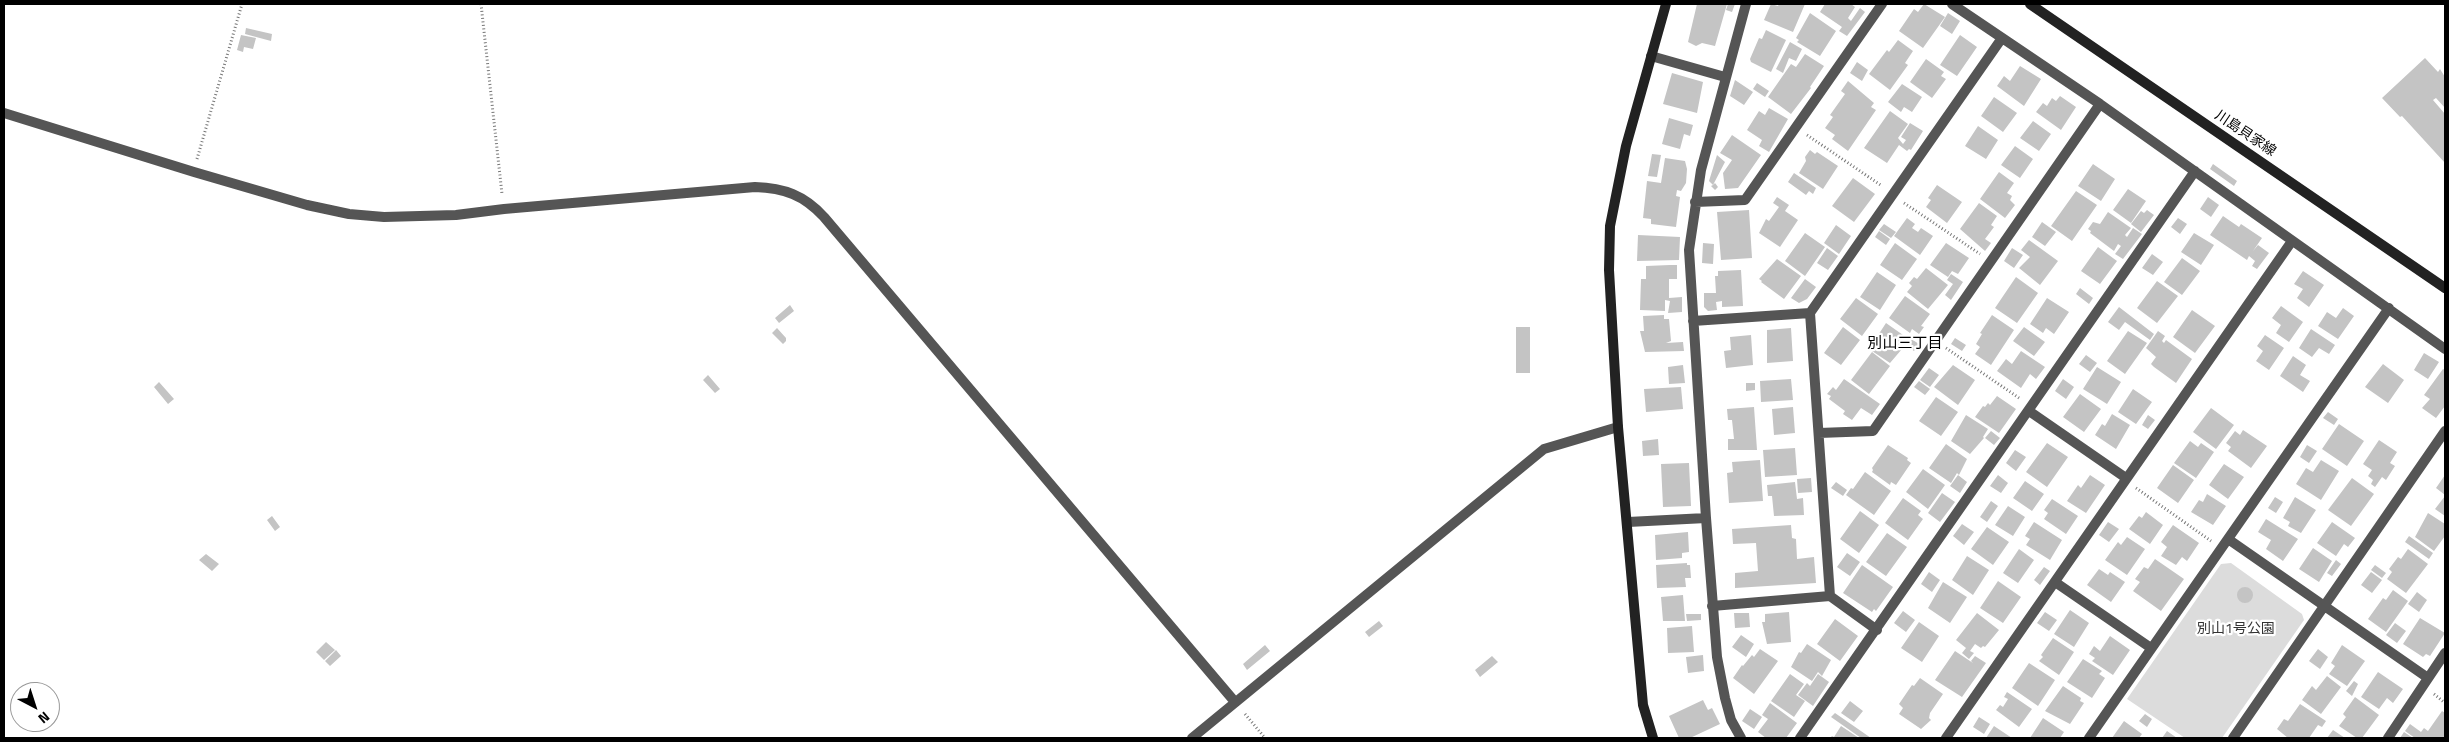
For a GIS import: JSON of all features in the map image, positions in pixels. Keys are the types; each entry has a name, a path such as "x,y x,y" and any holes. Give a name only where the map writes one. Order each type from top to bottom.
{"street":[{"path":"1653,738 1643,705 1618,427 1609,270 1610,226 1626,146 1666,4"},
{"path":"1741,738 1731,720 1724,698 1712,606 1689,250 1695,202 1724,77 1746,4"},
{"path":"1695,202 1745,200 1882,4"},
{"path":"1952,4 2196,171 2445,349"},
{"name":"川島貝家線","path":"2030,4 2445,288"},
{"path":"1830,596 1810,313 2002,38"},
{"path":"1651,56 1724,77"},
{"path":"1819,433 1873,431 2100,104"},
{"path":"4,113 194,172 307,205 349,214 410,217 456,215 755,187 780,189 799,196 814,206 831,225 1235,702"},
{"path":"1800,738 2196,171"},
{"path":"1946,738 2292,241"},
{"path":"2089,738 2389,308"},
{"path":"1693,321 1810,313"},
{"path":"2030,409 2125,479"},
{"path":"1192,738 1544,449 1618,427"},
{"path":"2233,738 2445,431"},
{"path":"1628,522 1706,518"},
{"path":"2228,538 2428,678"},
{"path":"2055,582 2151,648"},
{"path":"1712,606 1830,596 1877,630"},
{"path":"2388,738 2445,653"}],"path":[{"path":"194,172 242,4"},
{"path":"481,4 504,209"},
{"path":"1796,128 1991,261"},
{"path":"1935,341 2030,409"},
{"path":"2125,479 2222,548"},
{"path":"1235,702 1265,738"}],"green space":[{"name":"別山1号公園","path":"2231,563 2302,614 2304,620 2222,738 2185,738 2127,699 2221,564"}],"building":[{"path":"1697,4 1727,4 1715,46 1702,43 1696,46 1688,42"},
{"path":"1728,4 1735,4 1732,12 1726,10"},
{"path":"1771,4 1778,6 1779,4 1805,4 1793,32 1764,20"},
{"path":"1825,4 1851,4 1855,7 1848,18 1851,21 1860,8 1865,12 1847,36 1839,31 1842,27 1820,12"},
{"path":"1924,4 1945,17 1923,48 1899,31 1914,9 1918,12"},
{"path":"1810,13 1836,31 1820,56 1797,42 1799,40 1796,38"},
{"path":"1948,13 1960,21 1952,34 1940,26"},
{"path":"246,28 272,34 271,41 245,34"},
{"path":"1766,30 1786,40 1771,72 1751,62 1750,59 1759,38 1762,39"},
{"path":"241,35 256,38 253,49 244,47 243,52 237,50"},
{"path":"1960,35 1977,47 1957,76 1940,65"},
{"path":"1898,40 1913,51 1905,63 1908,65 1890,90 1869,74 1887,50 1889,52"},
{"path":"1790,42 1802,49 1796,61 1789,58 1783,73 1776,69"},
{"path":"1805,54 1824,66 1811,88 1791,114 1768,97 1791,64 1796,67"},
{"path":"2425,58 2438,72 2440,69 2445,77 2445,108 2436,98 2433,100 2445,114 2445,163 2402,116 2400,117 2382,98"},
{"path":"1926,59 1944,72 1941,76 1946,79 1932,98 1910,82"},
{"path":"1857,62 1868,70 1862,81 1850,73"},
{"path":"2020,66 2041,79 2024,106 1997,86 2004,76 2010,81"},
{"path":"1672,73 1703,82 1697,113 1663,104"},
{"path":"1735,80 1753,92 1744,105 1730,96"},
{"path":"1848,81 1874,103 1871,107 1876,110 1848,151 1832,139 1835,135 1825,128 1833,117 1830,115 1845,94 1841,91"},
{"path":"1757,83 1769,91 1765,97 1753,89"},
{"path":"1902,84 1922,97 1912,112 1904,107 1901,112 1888,102"},
{"path":"2060,96 2076,107 2061,130 2036,112 2043,103 2047,106 2052,98 2056,101"},
{"path":"1994,97 2017,113 2003,132 1981,116"},
{"path":"1769,108 1788,119 1769,152 1759,146 1762,140 1747,130 1759,111 1765,115"},
{"path":"1890,111 1908,124 1898,138 1903,144 1906,140 1901,137 1910,123 1923,131 1911,150 1907,151 1899,145 1887,163 1864,148"},
{"path":"1669,118 1693,125 1690,136 1684,134 1680,149 1662,144"},
{"path":"2033,121 2051,134 2039,151 2020,138"},
{"path":"1978,126 1998,140 1986,159 1965,146"},
{"path":"1732,135 1761,155 1738,188 1725,189 1723,173 1732,160 1720,153"},
{"path":"2015,146 2033,159 2020,178 2001,165"},
{"path":"1810,150 1815,154 1817,152 1838,166 1823,189 1799,173"},
{"path":"1652,154 1661,155 1657,177 1648,176"},
{"path":"1717,155 1725,162 1713,185 1709,181"},
{"path":"1665,158 1685,161 1687,169 1686,183 1681,191 1677,190 1676,196 1680,197 1676,227 1651,224 1651,219 1643,218 1647,181 1661,183"},
{"path":"2093,164 2115,179 2101,201 2078,186"},
{"path":"2213,164 2237,181 2234,186 2210,169"},
{"path":"1999,172 2014,183 2007,193 2012,196 2010,200 2015,205 2005,218 1980,199"},
{"path":"1794,173 1816,188 1813,194 1809,191 1806,195 1788,182"},
{"path":"1853,178 1875,194 1854,222 1832,206"},
{"path":"1715,183 1718,187 1715,190 1711,186"},
{"path":"1937,185 1962,202 1947,223 1926,207 1931,200 1928,198"},
{"path":"2128,189 2146,201 2131,223 2113,210"},
{"path":"2076,191 2097,205 2072,241 2051,226"},
{"path":"1777,197 1789,205 1785,211 1798,220 1780,247 1759,233 1766,219 1769,221 1779,207 1773,203"},
{"path":"2208,197 2219,205 2211,217 2200,209"},
{"path":"1979,203 1997,216 1991,225 1994,227 1985,239 1991,243 1985,251 1960,229"},
{"path":"1749,210 1752,258 1721,260 1717,212"},
{"path":"2147,210 2154,215 2141,232 2131,224 2141,211 2144,213"},
{"path":"2108,212 2131,228 2125,235 2127,237 2133,228 2142,234 2123,259 2115,254 2121,246 2118,244 2114,251 2090,233 2091,231 2088,229 2093,222 2100,224"},
{"path":"2223,216 2239,227 2241,224 2262,238 2253,251 2258,245 2269,253 2257,269 2252,266 2255,261 2249,256 2247,260 2210,235"},
{"path":"1907,218 1915,224 1912,228 1918,232 1921,228 1933,236 1920,255 1894,236"},
{"path":"2178,218 2187,224 2180,234 2171,227"},
{"path":"2042,222 2056,232 2045,246 2032,237"},
{"path":"1884,224 1896,232 1891,238 1879,230"},
{"path":"1836,225 1851,236 1839,254 1824,243"},
{"path":"1879,231 1890,239 1886,245 1875,237"},
{"path":"1805,233 1825,247 1805,276 1785,261"},
{"path":"2194,233 2214,245 2201,265 2181,252"},
{"path":"1638,235 1680,237 1679,260 1637,261"},
{"path":"2029,240 2058,261 2040,285 2019,268 2030,257 2021,250"},
{"path":"1703,243 1714,244 1713,264 1702,263"},
{"path":"1895,243 1917,259 1902,280 1880,265"},
{"path":"1946,243 1969,258 1958,274 1952,271 1948,277 1930,265"},
{"path":"2098,247 2117,261 2100,284 2081,271"},
{"path":"1827,248 1838,256 1828,270 1817,263"},
{"path":"2012,248 2023,255 2014,268 2004,261"},
{"path":"2152,254 2163,262 2153,275 2142,268"},
{"path":"2182,258 2200,271 2182,295 2164,282"},
{"path":"1777,259 1801,276 1784,299 1759,279"},
{"path":"1677,265 1677,279 1669,279 1669,298 1682,297 1682,312 1668,313 1670,301 1665,300 1665,311 1640,310 1641,279 1646,279 1646,266"},
{"path":"1926,268 1948,285 1928,309 1907,292 1912,286 1909,283 1914,277 1917,279"},
{"path":"1741,270 1743,306 1722,307 1722,301 1716,302 1717,310 1708,311 1704,307 1704,293 1716,293 1715,276 1718,276 1718,271"},
{"path":"2303,271 2324,285 2309,307 2297,298 2303,289 2294,284"},
{"path":"1877,272 1896,285 1880,310 1860,297"},
{"path":"1951,274 1963,282 1951,300 1945,295 1953,284 1947,280"},
{"path":"2016,277 2038,293 2017,323 1995,308"},
{"path":"1805,279 1816,287 1807,299 1799,303 1791,298"},
{"path":"2157,281 2178,296 2157,323 2137,308"},
{"path":"2080,288 2093,298 2089,304 2076,294"},
{"path":"1905,296 1930,314 1921,326 1924,327 1919,334 1912,329 1910,333 1889,318"},
{"path":"1856,298 1878,314 1862,336 1840,319"},
{"path":"2047,298 2069,312 2054,334 2046,328 2043,333 2030,324"},
{"path":"790,305 794,311 779,323 775,318"},
{"path":"2281,306 2303,322 2289,342 2276,333 2281,325 2272,318"},
{"path":"2119,307 2154,334 2150,340 2125,322 2119,330 2108,322"},
{"path":"2343,308 2354,316 2338,339 2318,326 2327,312 2336,318"},
{"path":"2192,310 2215,326 2195,353 2173,337"},
{"path":"1664,315 1664,319 1669,319 1671,341 1666,343 1683,342 1684,351 1645,352 1640,331 1644,331 1643,316"},
{"path":"1992,315 2014,330 1991,365 1975,354 1980,347 1976,344 1982,334 1980,333"},
{"path":"1886,323 1903,335 1899,342 1902,344 1902,349 1890,363 1869,349"},
{"path":"1516,327 1530,327 1530,373 1516,373"},
{"path":"1843,327 1860,340 1841,365 1824,353"},
{"path":"2024,327 2045,342 2034,356 2013,341"},
{"path":"777,328 786,338 783,344 772,333"},
{"path":"1791,328 1793,361 1767,363 1767,330"},
{"path":"2311,329 2335,345 2329,354 2319,348 2312,357 2299,348"},
{"path":"2128,331 2147,343 2125,374 2107,361"},
{"path":"2158,331 2165,336 2162,341 2164,343 2166,340 2192,359 2176,383 2151,364 2156,357 2146,348"},
{"path":"1751,335 1753,365 1726,368 1724,351 1731,350 1730,337"},
{"path":"1905,335 1919,344 1914,351 1900,341"},
{"path":"2265,335 2284,348 2269,370 2256,361 2263,351 2257,346"},
{"path":"1955,338 1966,345 1962,351 1951,344"},
{"path":"2021,351 2045,367 2036,379 2030,374 2021,388 1997,371 2006,359 2012,364"},
{"path":"1872,352 1890,366 1869,394 1851,380"},
{"path":"2424,353 2439,362 2428,379 2414,370"},
{"path":"2086,355 2097,363 2090,372 2079,364"},
{"path":"2293,356 2306,365 2300,375 2310,381 2303,392 2280,376"},
{"path":"2383,364 2404,380 2388,403 2365,387"},
{"path":"1683,365 1685,383 1669,384 1668,367"},
{"path":"1953,365 1975,380 1958,405 1934,387"},
{"path":"2097,367 2121,382 2107,404 2083,389"},
{"path":"1929,368 1939,375 1930,387 1920,380"},
{"path":"2443,369 2445,370 2445,406 2436,418 2422,408 2430,399 2424,395"},
{"path":"708,375 720,389 715,393 703,380"},
{"path":"1791,379 1793,400 1761,402 1760,381"},
{"path":"1844,379 1880,404 1872,415 1861,408 1852,420 1843,414 1845,411 1829,399 1831,396 1827,394 1833,387 1836,390"},
{"path":"2063,379 2074,387 2066,399 2055,391"},
{"path":"1919,381 1930,389 1925,395 1914,387"},
{"path":"159,382 174,399 168,404 154,387"},
{"path":"1746,383 1755,383 1755,390 1746,391"},
{"path":"1681,387 1683,409 1646,412 1644,389"},
{"path":"2133,389 2152,402 2136,424 2118,412"},
{"path":"2080,394 2101,409 2084,432 2063,417"},
{"path":"1997,396 2016,409 1999,433 1975,417 1983,406 1985,407 1988,403 1990,405"},
{"path":"1936,397 1958,412 1941,436 1919,421"},
{"path":"1754,407 1757,450 1728,450 1728,439 1734,439 1732,420 1728,420 1727,409"},
{"path":"1793,407 1795,433 1774,435 1772,409"},
{"path":"2211,408 2234,425 2216,449 2193,432"},
{"path":"2328,412 2338,419 2334,425 2323,418"},
{"path":"2112,414 2130,425 2116,449 2095,435 2102,424 2105,426"},
{"path":"1966,415 1988,429 1984,438 1970,454 1951,441"},
{"path":"2148,415 2155,420 2148,429 2142,425"},
{"path":"2339,424 2364,441 2347,466 2322,449"},
{"path":"2243,430 2267,446 2251,468 2228,451 2231,447 2226,443 2235,431 2240,435"},
{"path":"1991,431 2000,438 1994,445 1985,438"},
{"path":"1658,439 1659,455 1643,456 1642,441"},
{"path":"2379,440 2397,452 2390,463 2395,466 2386,480 2382,477 2375,487 2371,484 2373,480 2368,476 2372,470 2363,464"},
{"path":"2190,441 2198,447 2201,443 2214,452 2196,478 2174,463"},
{"path":"2047,443 2068,457 2047,487 2026,472"},
{"path":"1946,444 1967,459 1959,475 1957,473 1951,483 1929,468"},
{"path":"1888,445 1908,458 1907,460 1911,463 1896,485 1891,482 1890,485 1872,472 1872,468"},
{"path":"2307,445 2317,451 2309,463 2300,457"},
{"path":"1795,448 1797,475 1765,477 1763,450"},
{"path":"2015,450 2026,457 2016,471 2006,463"},
{"path":"1760,460 1763,501 1729,503 1727,473 1733,472 1732,462"},
{"path":"2321,460 2339,471 2321,500 2296,484 2306,468 2313,472"},
{"path":"1689,463 1691,506 1663,507 1661,464"},
{"path":"2224,464 2244,477 2228,499 2209,485"},
{"path":"2173,465 2194,480 2178,503 2157,488"},
{"path":"1923,469 1945,485 1928,509 1906,492"},
{"path":"1865,472 1891,491 1874,515 1846,495 1851,488 1853,489"},
{"path":"1958,475 1967,482 1960,493 1950,486"},
{"path":"1998,475 2008,483 2001,493 1990,486"},
{"path":"2090,475 2105,485 2086,513 2067,501 2078,485 2081,488"},
{"path":"2445,475 2445,495 2436,488"},
{"path":"1811,478 1812,492 1798,493 1797,479"},
{"path":"2352,478 2374,494 2351,526 2328,510"},
{"path":"2025,481 2044,494 2032,511 2013,498"},
{"path":"1795,482 1797,499 1803,498 1804,515 1774,516 1772,496 1768,496 1767,485"},
{"path":"1836,482 1847,490 1843,496 1831,488"},
{"path":"1942,493 1955,502 1940,522 1928,513"},
{"path":"2207,494 2226,506 2213,525 2191,512 2199,500 2203,502"},
{"path":"2445,496 2445,516 2435,509"},
{"path":"2275,497 2283,502 2276,513 2268,508"},
{"path":"2295,497 2316,510 2301,533 2288,526 2290,522 2283,518"},
{"path":"1903,498 1921,511 1918,515 1923,519 1908,540 1885,523"},
{"path":"2052,499 2078,516 2066,534 2044,519 2048,513 2044,510"},
{"path":"1991,501 1998,506 1987,522 1980,517"},
{"path":"2008,506 2025,517 2013,536 1995,525"},
{"path":"1860,511 1879,525 1859,553 1840,539"},
{"path":"2146,512 2163,525 2150,544 2129,529 2139,516 2142,518"},
{"path":"2428,513 2445,524 2445,536 2434,551 2415,537"},
{"path":"272,516 280,527 275,531 267,520"},
{"path":"2266,519 2298,539 2283,561 2266,549 2271,540 2258,532"},
{"path":"2034,522 2062,540 2050,560 2026,545 2030,539 2025,536"},
{"path":"2108,522 2119,529 2109,542 2099,535"},
{"path":"2332,522 2355,538 2348,547 2344,544 2336,556 2317,543"},
{"path":"1962,524 1974,532 1964,545 1953,536"},
{"path":"1791,525 1792,538 1796,539 1797,559 1814,557 1816,583 1735,588 1735,573 1758,571 1756,543 1733,544 1732,529"},
{"path":"2173,525 2199,543 2187,561 2182,557 2176,565 2161,556 2167,547 2161,542"},
{"path":"1987,527 2009,542 1993,565 1971,549"},
{"path":"1688,532 1689,552 1682,553 1682,558 1656,560 1655,535"},
{"path":"1887,533 1907,547 1886,576 1866,562"},
{"path":"2409,536 2433,553 2429,559 2405,542"},
{"path":"2127,537 2145,549 2127,575 2105,560 2118,542 2121,545"},
{"path":"2313,548 2332,561 2319,582 2299,569"},
{"path":"2019,549 2034,560 2018,583 2003,573"},
{"path":"2408,549 2428,564 2406,593 2387,579 2392,572 2389,569 2398,557 2401,559"},
{"path":"1847,553 1860,562 1850,576 1837,567"},
{"path":"206,554 219,564 212,571 199,560"},
{"path":"1967,556 1989,570 1973,595 1952,580"},
{"path":"2155,559 2184,579 2161,611 2133,591 2140,582 2135,579 2144,567 2148,569"},
{"path":"2336,560 2341,564 2332,576 2327,573"},
{"path":"1687,563 1687,565 1690,565 1691,578 1685,578 1686,587 1657,588 1656,565"},
{"path":"1862,565 1893,587 1876,611 1874,609 1872,612 1843,593"},
{"path":"2375,565 2386,573 2382,578 2371,570"},
{"path":"2044,567 2050,571 2040,585 2034,580"},
{"path":"2099,569 2108,575 2110,572 2125,582 2111,602 2087,585"},
{"path":"1929,572 1940,580 1932,592 1921,584"},
{"path":"2371,572 2382,580 2372,593 2361,585"},
{"path":"1998,581 2021,597 2003,623 1980,608"},
{"path":"1943,582 1967,597 1950,623 1928,608"},
{"path":"2245,587 2251,589 2253,595 2251,601 2245,603 2239,601 2237,595 2239,589"},
{"path":"2393,590 2408,601 2386,632 2368,619 2383,598 2386,600"},
{"path":"2417,592 2427,600 2419,612 2408,604"},
{"path":"1683,595 1685,621 1663,621 1661,597"},
{"path":"2070,610 2089,623 2074,647 2054,634"},
{"path":"1903,611 1915,620 1906,632 1894,623"},
{"path":"1789,612 1791,642 1767,644 1762,622 1765,622 1765,614"},
{"path":"2045,612 2057,620 2049,631 2037,623"},
{"path":"1734,613 1749,613 1750,627 1735,628"},
{"path":"1977,613 1999,630 1985,647 1981,648 1975,644 1970,651 1974,653 1969,659 1962,653 1966,648 1956,640"},
{"path":"1686,614 1701,614 1701,620 1687,621"},
{"path":"2420,618 2445,633 2430,656 2426,654 2423,657 2403,644"},
{"path":"1835,619 1858,636 1840,661 1817,644"},
{"path":"1379,621 1383,626 1369,637 1365,632"},
{"path":"1919,622 1939,636 1922,662 1901,648"},
{"path":"2395,623 2406,631 2397,643 2386,635"},
{"path":"1692,626 1694,652 1668,653 1667,628"},
{"path":"1741,635 1754,644 1746,657 1732,647"},
{"path":"2110,636 2130,650 2113,675 2092,661 2095,658 2089,654 2094,646 2100,651"},
{"path":"2053,638 2074,652 2059,675 2039,661"},
{"path":"326,642 335,650 324,660 316,652"},
{"path":"1807,644 1831,660 1822,676 1818,672 1812,681 1791,667 1799,652 1801,653"},
{"path":"1265,645 1270,651 1247,670 1243,664"},
{"path":"2342,645 2365,661 2347,686 2329,674 2335,666 2331,663"},
{"path":"1760,649 1778,661 1754,694 1733,678 1742,665 1752,655 1754,657"},
{"path":"2318,649 2328,657 2320,669 2309,661"},
{"path":"336,650 341,656 330,666 325,661"},
{"path":"1955,651 1973,663 1971,661 1975,656 1986,663 1962,697 1935,680"},
{"path":"1703,655 1704,671 1688,673 1686,657"},
{"path":"1492,656 1498,662 1480,677 1475,670"},
{"path":"2083,659 2102,671 2099,674 2105,678 2092,698 2067,682"},
{"path":"2029,663 2055,680 2038,706 2012,688"},
{"path":"2378,672 2403,689 2393,703 2387,698 2379,709 2361,697"},
{"path":"1790,674 1804,684 1796,695 1805,701 1794,717 1771,701"},
{"path":"1818,674 1829,682 1813,706 1798,695 1807,683 1810,686"},
{"path":"2327,676 2341,687 2321,714 2302,700 2312,686 2316,690"},
{"path":"1920,678 1943,694 1930,713 1929,718 1931,720 1921,729 1899,714 1903,708 1899,704 1912,685 1914,686"},
{"path":"2354,681 2358,684 2352,696 2346,691"},
{"path":"2063,686 2081,698 2080,701 2084,703 2070,724 2045,711"},
{"path":"2007,692 2032,709 2019,727 1996,710 2000,705 2003,707 2008,699 2004,697"},
{"path":"2355,697 2379,715 2362,738 2357,738 2339,726 2346,717 2343,714"},
{"path":"1703,700 1708,710 1712,708 1720,724 1690,738 1679,738 1669,716"},
{"path":"1850,701 1863,711 1854,722 1841,713"},
{"path":"1770,703 1797,723 1786,738 1766,738 1758,732 1768,719 1762,715"},
{"path":"2300,704 2326,721 2322,727 2318,725 2309,738 2288,738 2277,729 2284,719 2288,721"},
{"path":"1750,709 1762,717 1754,729 1742,721"},
{"path":"2442,711 2445,713 2445,738 2415,738 2405,731 2410,724 2421,732 2424,728 2428,731"},
{"path":"1835,713 1871,738 1861,738 1831,717"},
{"path":"2145,714 2152,719 2147,727 2139,721"},
{"path":"1979,717 1990,724 1984,734 1973,727"},
{"path":"2043,718 2064,732 2060,738 2030,738"},
{"path":"2124,721 2142,734 2139,738 2112,738"},
{"path":"1841,726 1859,738 1830,738 1834,737"},
{"path":"1994,726 2012,738 1986,738"},
{"path":"2333,730 2345,738 2327,738"},
{"path":"2167,731 2177,738 2162,738"},
{"path":"2404,732 2413,738 2400,738"}],"district":[{"name":"別山三丁目","path":"1905,344"}]}
